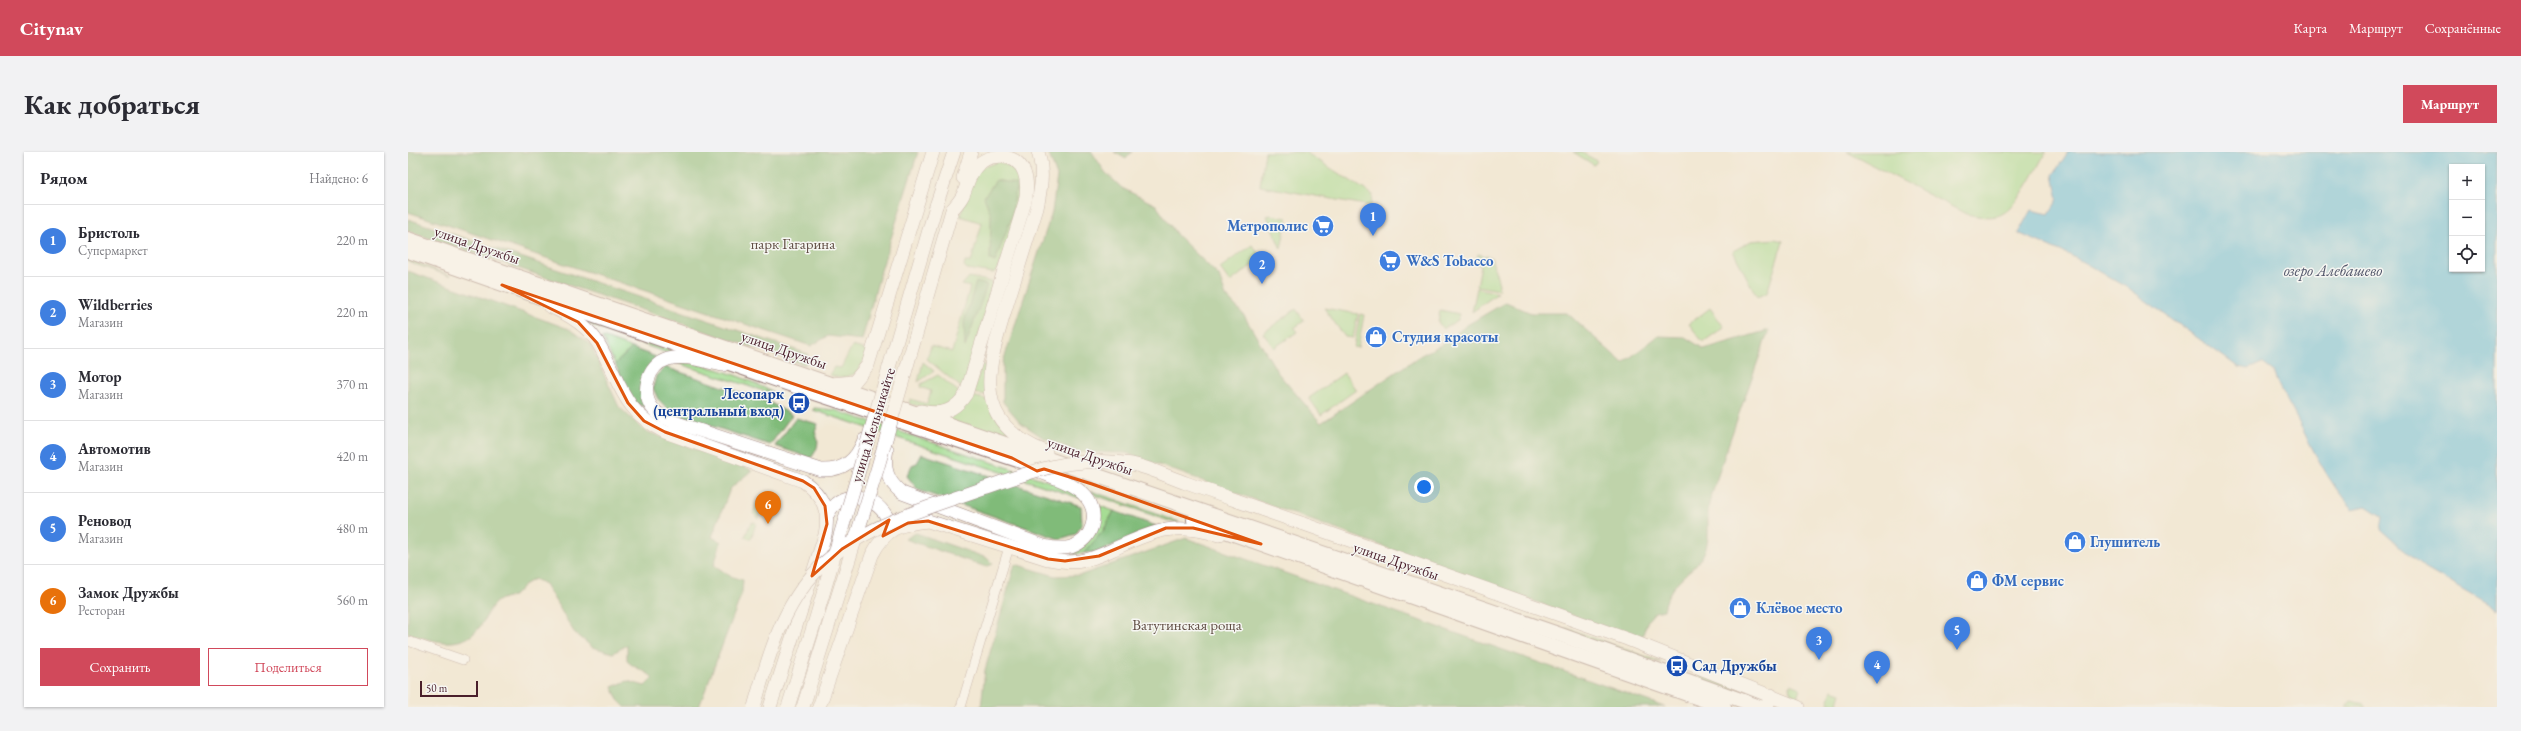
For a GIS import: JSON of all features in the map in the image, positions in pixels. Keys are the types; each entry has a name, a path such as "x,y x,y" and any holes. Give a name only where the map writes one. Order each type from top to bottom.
{"main road":[{"path":"830,384 854,382 868,365 933,152"},
{"name":"улица Мельникайте","path":"788,707 936,206 954,152"},
{"name":"улица Мельникайте","path":"803,707 888,430 952,210 971,152"},
{"path":"1038,152 1042,164 1041,188 993,350 988,384 990,397 1002,420 1018,438 1095,476"},
{"path":"890,406 940,414 953,409 963,397 976,365 1025,202 1027,180 1024,171 1007,157 998,156 986,159 976,167 963,195 952,210"},
{"name":"улица Дружбы","path":"408,239 890,406 1561,635 1760,707"},
{"name":"улица Дружбы","path":"408,251 742,368 1012,458 1261,544 1724,707"},
{"path":"502,285 561,311 583,326 597,343 628,403 644,421 665,432 803,481 820,496 827,516"},
{"path":"742,368 685,358 670,358 654,368 648,380 647,393 649,403 662,416 748,447 821,470 832,471 850,463 859,452 872,426"},
{"path":"888,430 885,460 889,480 893,486 914,498 1044,546 1064,548 1072,546 1086,538 1093,522 1092,507 1079,490 1012,458"},
{"path":"754,707 777,634 788,610 801,589 819,568 842,549 871,531 940,504 1031,472 1074,463 1094,461 1133,464 1628,639 1769,701 1798,707"},
{"path":"770,707 825,535 827,516 834,503 841,499 865,498 880,507 887,517 887,525 863,575 819,707"},
{"path":"883,536 908,523 928,520 1048,559 1081,561 1099,556 1151,532 1179,527 1261,544"}],"street":[{"path":"961,707 1009,547"},
{"path":"408,641 463,660"}],"highlighted area":[{"path":"502,285 1012,458 1037,471 1044,469 1092,484 1261,544 1193,528 1166,528 1099,556 1065,561 1048,559 928,521 908,523 883,536 889,520 842,549 812,576 827,524 825,506 814,488 803,481 665,432 644,421 628,403 597,343 578,322"}],"green space":[{"name":"парк Гагарина","path":"408,152 918,152 880,274 862,340 828,336 811,346 408,212"},
{"path":"1048,152 1092,152 1105,172 1122,188 1156,205 1177,235 1219,276 1226,296 1243,314 1278,373 1321,423 1421,355 1441,345 1467,325 1506,302 1531,313 1567,313 1623,363 1658,336 1685,337 1704,349 1769,330 1710,500 1708,512 1708,536 1706,548 1702,556 1672,589 1664,610 1655,612 1648,620 1641,640 1126,453 1078,452 1042,437 1020,422 1003,402 1003,362 1052,212 1057,176"},
{"path":"1114,152 1132,152 1126,159"},
{"path":"1265,152 1305,152 1373,195 1371,206 1260,186"},
{"path":"1573,152 1581,152 1597,161 1594,165"},
{"path":"1847,152 2046,152 2019,198 2012,206 2004,213 1989,217 1966,214"},
{"path":"998,162 1010,167 1018,175 1021,188 1018,212 998,270 993,273 967,269 964,266 965,262 971,262 982,223 960,216 974,177 980,168"},
{"path":"996,180 1017,184 1011,219 995,262 990,260 991,215 984,197"},
{"path":"1270,215 1287,218 1281,249 1267,216"},
{"path":"408,219 808,354 805,365 408,231"},
{"path":"1775,239 1783,241 1767,293 1757,297 1733,251 1751,241"},
{"path":"1252,245 1262,258 1230,282 1220,268"},
{"path":"1478,254 1491,257 1499,284 1498,290 1477,286 1481,265 1476,264"},
{"path":"408,259 450,276 408,262"},
{"path":"408,271 569,329 590,344 619,407 645,431 752,470 730,489 712,537 721,542 714,565 730,576 743,580 742,593 699,707 625,707 618,700 612,687 627,681 645,686 653,678 627,661 627,645 613,653 592,647 574,632 545,584 534,579 525,584 514,596 502,599 494,604 483,622 468,638 449,642 428,639 408,633"},
{"path":"969,277 992,282 992,290 963,389 927,359 931,346 952,352 970,287 962,285"},
{"path":"976,282 987,285 965,347 964,322"},
{"path":"1477,288 1498,293 1472,312"},
{"path":"1324,308 1358,314 1353,338 1345,337"},
{"path":"1710,308 1724,327 1703,342 1689,324"},
{"path":"1296,309 1304,321 1294,328 1297,332 1274,348 1263,333"},
{"path":"1440,310 1459,314 1458,320 1443,329 1438,322"},
{"path":"1360,314 1364,315 1358,348 1354,347"},
{"path":"586,319 673,351 667,353 591,325"},
{"path":"602,337 632,348 615,364"},
{"path":"852,346 867,350 865,360 855,374 840,378 829,375 834,367 841,368"},
{"path":"632,348 656,357 651,363 644,380 645,407 634,403 615,364"},
{"path":"674,362 714,368 742,378 779,396"},
{"path":"923,362 934,371 918,382"},
{"path":"982,364 985,365 986,395 973,393"},
{"path":"665,367 771,403 792,415 770,445 672,413 658,399 653,388 656,376"},
{"path":"1344,373 1356,390 1321,415 1309,398"},
{"path":"938,375 960,393 943,406 924,407 909,404 910,399 927,404 931,391 920,387 921,384"},
{"path":"971,396 986,399 1018,443 942,418"},
{"path":"814,408 835,410 1066,487 1083,499 813,410"},
{"path":"796,418 818,424 815,432 818,445 811,458 775,446"},
{"path":"922,454 1081,506 1082,524 1076,534 1059,539 918,490 907,476 912,465 917,463"},
{"path":"1091,491 1179,522 1172,522 1095,495"},
{"path":"757,501 763,503 758,519 753,513"},
{"path":"1100,506 1114,511 1103,531 1084,553 1072,554 1085,545 1094,534 1100,522"},
{"path":"1114,511 1156,526 1098,552 1084,553 1103,531"},
{"path":"754,522 756,523 751,539 745,537 750,524"},
{"path":"916,533 987,558 993,564 986,567 905,539"},
{"name":"Ватутинская роща","path":"1186,538 1665,707 981,707 985,670 1015,564 1055,576 1081,575"},
{"path":"1566,628 1661,662 1642,660 1565,631"},
{"path":"1699,675 1757,696 1754,697 1712,684"},
{"path":"1790,684 1800,688 1797,698 1791,696"},
{"path":"1832,690 1841,693 1837,706 1828,703"},
{"path":"2351,701 2364,704 2367,707 2346,707"}],"water":[{"name":"озеро Алебашево","path":"2068,152 2497,152 2497,610 2426,569 2381,530 2383,517 2366,506 2353,509 2328,477 2280,389 2273,371 2262,363 2248,369 2238,367 2127,287 2072,256 2018,233 2031,210 2049,214 2058,199 2053,175"}],"place":[{"name":"Метрополис","path":"1323,226"},
{"name":"Бристоль","path":"1373,236"},
{"name":"W&S Tobacco","path":"1390,261"},
{"name":"Wildberries","path":"1262,284"},
{"name":"Студия красоты","path":"1376,337"},
{"name":"Лесопарк (центральный вход)","path":"799,403"},
{"name":"Замок Дружбы","path":"768,524"},
{"name":"Глушитель","path":"2075,542"},
{"name":"ФМ сервис","path":"1977,581"},
{"name":"Клёвое место","path":"1740,608"},
{"name":"Реновод","path":"1957,650"},
{"name":"Мотор","path":"1819,660"},
{"name":"Сад Дружбы","path":"1677,666"},
{"name":"Автомотив","path":"1877,684"}]}
